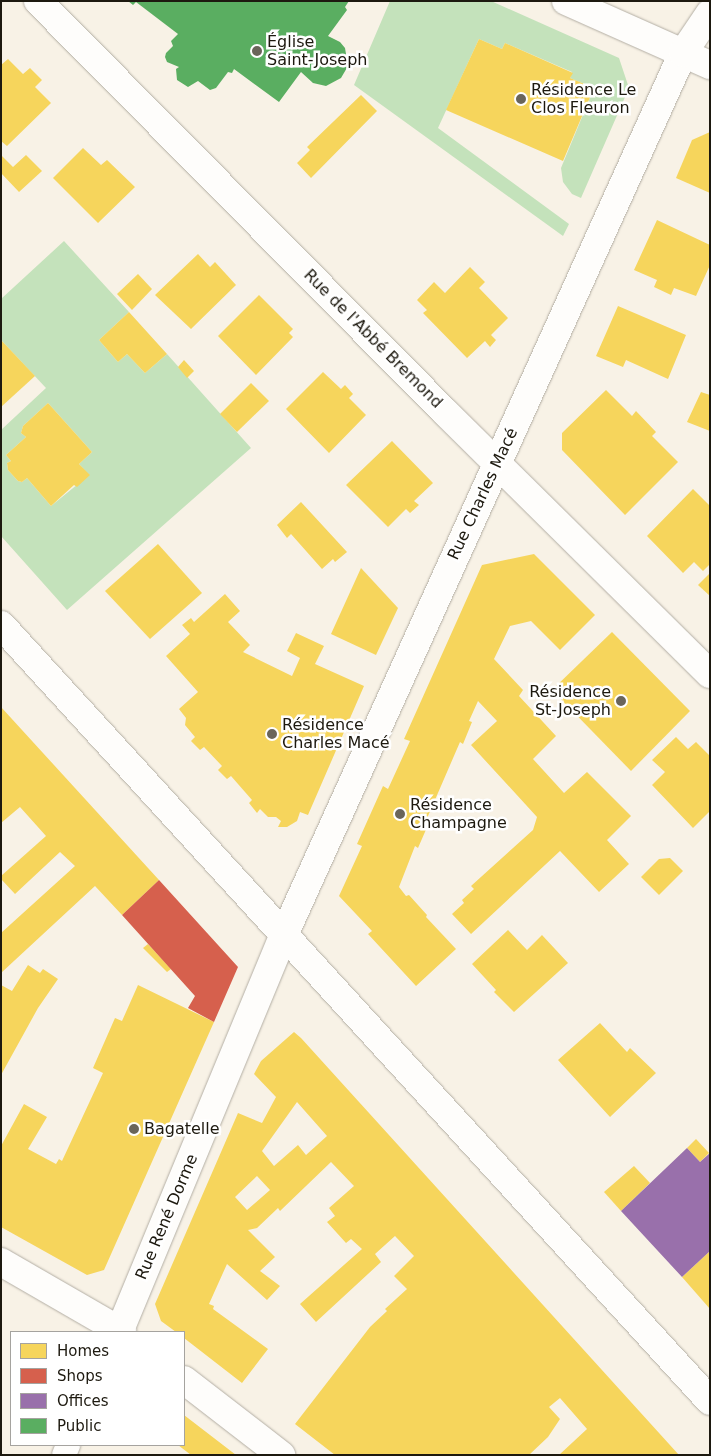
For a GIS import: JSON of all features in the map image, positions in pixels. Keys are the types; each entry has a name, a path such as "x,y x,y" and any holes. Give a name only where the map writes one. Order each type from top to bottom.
{"street":[{"path":"566,1 710,65"},
{"name":"Rue de l'Abbé Bremond","path":"52,6 497,463 710,674"},
{"name":"Rue Charles Macé","path":"284,935 683,53 710,13"},
{"path":"1,625 710,1401"},
{"name":"Rue René Dorme","path":"121,1331 284,935"},
{"path":"1,1262 119,1331"},
{"path":"185,1381 281,1455"}],"green space":[{"path":"390,1 491,1 619,58 629,88 581,198 572,194 563,182 561,168 594,88 570,78 572,72 505,43 502,49 479,39 438,128 569,224 563,236 354,85"},
{"path":"64,241 129,312 99,340 118,362 127,354 145,373 167,354 251,448 67,610 1,536 1,430 46,388 1,340 1,299","holes":["48,403 92,452 79,464 89,475 51,506 27,478 22,482 18,481 8,470 7,463 11,461 6,455 26,437 21,433 23,426"]}],"building: Homes":[{"name":"Résidence Le Clos Fleuron","path":"479,39 502,49 505,43 573,73 570,78 594,88 563,161 446,110"},
{"path":"8,59 23,74 30,68 42,80 35,87 51,103 7,146 1,141 1,65"},
{"path":"361,95 377,111 311,178 297,163 310,150 307,147"},
{"path":"710,132 710,193 676,178 692,140"},
{"path":"83,148 101,165 107,160 135,187 98,223 53,178"},
{"path":"1,155 13,167 26,155 42,171 19,192 1,173"},
{"path":"657,220 710,245 710,265 696,296 674,288 671,295 654,287 657,280 634,270"},
{"path":"198,254 210,267 215,262 236,285 191,329 155,295"},
{"path":"470,267 485,282 479,288 508,318 491,335 496,340 490,347 485,341 467,358 423,313 427,310 417,300 434,282 445,293"},
{"path":"138,274 152,289 132,310 117,294"},
{"path":"259,295 293,329 289,333 293,337 256,375 218,336"},
{"path":"618,306 686,335 668,379 626,360 623,367 596,356"},
{"path":"129,312 167,354 145,373 127,354 118,362 99,340"},
{"path":"1,340 35,376 1,407"},
{"path":"184,360 194,371 187,378 178,367"},
{"path":"323,372 341,389 345,385 353,394 349,398 366,415 329,453 286,409"},
{"path":"251,383 269,401 237,432 220,414"},
{"path":"606,390 632,416 636,411 656,432 652,436 678,462 625,515 562,450 562,433"},
{"path":"701,392 710,395 710,431 687,422"},
{"path":"48,403 92,452 79,464 90,475 77,487 74,485 51,506 27,478 22,482 18,481 8,470 7,463 11,461 6,455 26,437 21,433 23,426"},
{"path":"392,441 433,483 414,501 419,505 410,513 406,509 388,527 346,485"},
{"path":"693,489 710,506 710,564 703,571 694,562 683,573 647,536"},
{"path":"301,502 347,552 335,562 333,559 322,569 291,534 287,538 277,525"},
{"path":"158,544 202,593 150,639 105,591"},
{"path":"534,554 595,615 560,650 531,621 510,626 494,659 523,690 519,696 556,736 533,759 564,793 587,772 631,816 607,840 629,864 599,892 560,851 471,934 452,914 464,903 462,900 474,889 471,886 533,830 537,817 471,745 497,721 478,701 469,721 472,722 463,744 460,742 425,823 428,825 418,848 415,846 399,887 406,896 409,895 427,915 426,917 456,949 416,986 368,934 372,931 339,896 362,846 357,844 383,786 388,789 410,741 404,739 482,565"},
{"path":"361,568 398,608 376,655 331,634"},
{"path":"710,573 710,596 698,585"},
{"name":"Résidence Charles Macé","path":"225,594 240,611 228,622 250,645 243,652 292,676 300,658 287,651 296,633 324,646 315,664 364,686 308,815 300,812 297,821 287,827 278,827 281,821 276,817 268,817 260,809 257,813 249,803 252,800 231,776 227,779 218,770 222,766 204,747 200,750 191,741 195,737 185,725 186,718 179,709 198,692 166,656 190,634 182,625 191,618 194,622"},
{"name":"Résidence St-Joseph","path":"612,632 690,711 631,771 552,690"},
{"path":"1,707 159,880 122,915 95,886 1,973 1,933 75,866 60,852 15,894 1,879 1,876 46,836 20,807 1,823"},
{"path":"676,737 688,749 696,742 710,756 710,811 693,828 652,785 665,772 652,760"},
{"path":"670,858 683,871 659,895 641,877 659,859"},
{"path":"508,930 527,950 542,935 568,963 514,1012 494,992 496,990 472,964"},
{"path":"148,944 171,969 167,972 143,948"},
{"path":"28,965 40,973 43,969 58,979 38,1008 1,1075 1,985 12,991"},
{"name":"Bagatelle","path":"138,985 214,1022 104,1270 87,1275 1,1227 1,1146 24,1104 47,1117 28,1149 56,1164 59,1159 62,1161 103,1073 93,1068 115,1018 122,1021"},
{"path":"600,1023 627,1052 630,1048 656,1073 610,1117 558,1060"},
{"path":"294,1032 301,1038 679,1455 559,1455 587,1429 560,1398 549,1407 560,1419 548,1437 529,1455 335,1455 295,1424 370,1327 387,1311 385,1309 407,1289 394,1276 414,1256 395,1236 375,1254 381,1262 316,1322 300,1304 362,1249 351,1239 346,1243 327,1222 335,1216 329,1208 354,1186 331,1162 280,1211 278,1208 257,1228 248,1230 275,1257 260,1271 280,1286 267,1300 227,1264 209,1304 214,1306 213,1309 268,1349 242,1383 185,1339 185,1331 175,1331 161,1321 155,1304 238,1113 262,1123 276,1097 254,1074 261,1061","holes":["297,1102 327,1136 306,1155 298,1145 274,1166 262,1151","257,1176 270,1190 247,1210 235,1197"]},
{"path":"696,1139 709,1153 700,1162 687,1148"},
{"path":"634,1166 650,1183 621,1211 604,1192"},
{"path":"710,1251 710,1309 682,1277"},
{"path":"185,1416 236,1455 191,1455 179,1446 185,1446"}],"building: Shops":[{"path":"159,880 238,967 214,1022 188,1008 195,996 122,915"}],"building: Offices":[{"path":"687,1148 700,1162 710,1153 710,1251 682,1277 621,1211"}],"building: Public":[{"name":"Église Saint-Joseph","path":"128,1 349,1 345,7 347,10 328,36 340,42 345,48 348,66 341,78 326,86 313,83 301,72 279,102 234,69 232,73 228,72 216,88 210,90 198,81 188,87 177,80 176,69 179,67 167,62 165,57 166,53 173,46 171,41 178,34 136,2 133,5"}],"place":[{"name":"Église Saint-Joseph","path":"257,51"},
{"name":"Résidence Le Clos Fleuron","path":"521,99"},
{"name":"Résidence St-Joseph","path":"621,701"},
{"name":"Résidence Charles Macé","path":"272,734"},
{"name":"Résidence Champagne","path":"400,814"},
{"name":"Bagatelle","path":"134,1129"}]}
